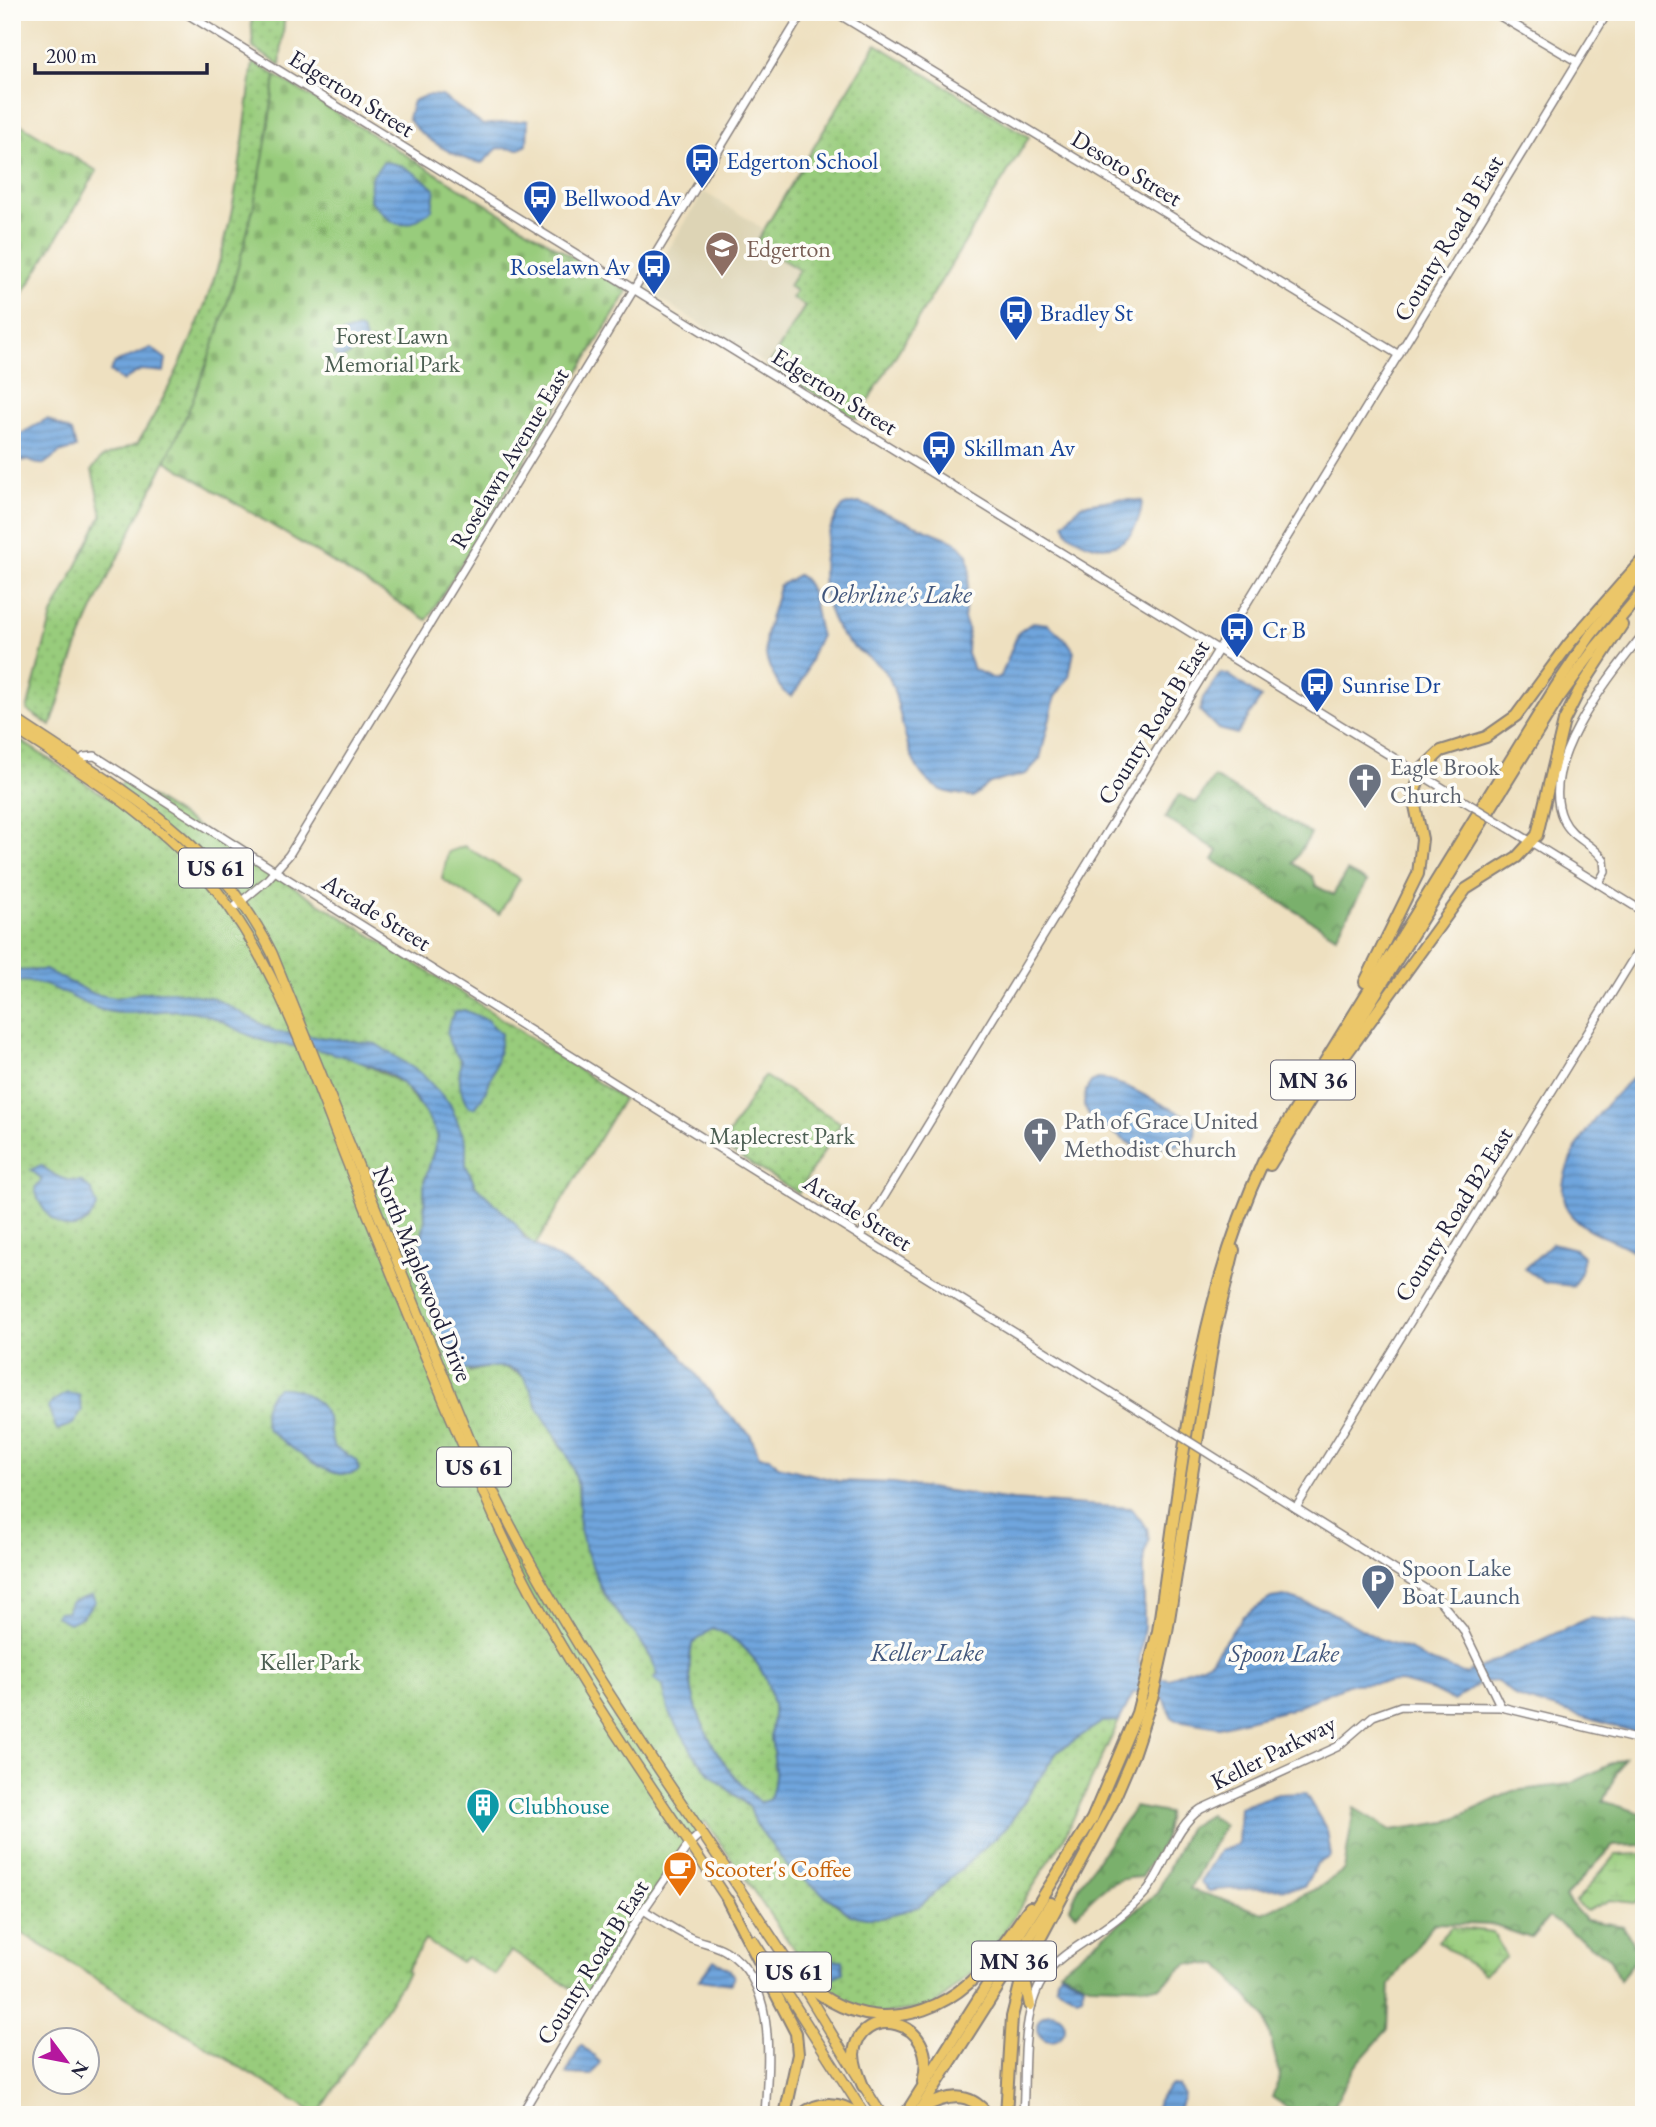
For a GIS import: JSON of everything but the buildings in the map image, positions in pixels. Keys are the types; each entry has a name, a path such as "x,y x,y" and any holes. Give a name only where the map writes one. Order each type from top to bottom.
{"highway":[{"path":"1326,1058 1419,874 1422,839 1413,796 1420,774 1441,751 1486,737 1516,716 1569,644 1644,558"},
{"name":"MN 36","path":"1156,1663 1205,1328 1220,1269 1239,1214 1263,1162 1555,688 1596,627 1644,568"},
{"path":"1296,1123 1466,889 1517,856 1531,843 1541,825 1554,755 1564,721 1604,651 1644,593"},
{"name":"MN 36","path":"912,2112 1107,1812 1133,1755 1156,1663 1226,1275 1258,1189 1558,699 1596,647 1644,593"},
{"name":"MN 36","path":"912,2112 919,2093 1080,1841 1144,1707"},
{"path":"1006,2115 1012,2017 1024,1969 1107,1812"},
{"path":"790,1966 818,1994 853,2012 899,2015 936,2004 958,1992 980,1972 1080,1841"},
{"path":"727,1901 796,2033 798,2054 785,2115"},
{"path":"1024,1969 1030,2005"},
{"path":"863,2086 854,2059 859,2040 874,2027 895,2023 914,2032 925,2049 926,2068 919,2093"},
{"path":"912,2112 944,2097 958,2096 972,2101 988,2115"},
{"path":"801,2115 813,2107 829,2103 845,2106 859,2115"}],"main road":[{"name":"Arcade Street","path":"14,721 78,766"},
{"name":"North Maplewood Drive","path":"78,766 172,826 208,858 242,901 272,953 313,1066 468,1436 510,1527 569,1632 701,1833"},
{"name":"North Maplewood Drive","path":"78,766 163,833 199,869 232,910 293,1017"},
{"name":"North Maplewood Drive","path":"313,1066 386,1259 503,1536 567,1656 689,1844"},
{"name":"US 61","path":"701,1833 790,1966 882,2115"},
{"name":"US 61","path":"689,1844 865,2115"}],"street":[{"name":"Edgerton Street","path":"184,12 1644,912"},
{"name":"Roselawn Avenue East","path":"232,910 275,872 321,803 803,12"},
{"name":"Desoto Street","path":"835,12 1399,355"},
{"path":"1493,12 1576,61"},
{"name":"County Road B East","path":"860,1236 1608,12"},
{"path":"1598,884 1605,872 1604,860 1573,834 1563,819 1557,799 1559,770 1582,721 1644,633"},
{"name":"Arcade Street","path":"78,766 84,757 95,756 275,872 1435,1595 1463,1629 1501,1707"},
{"name":"County Road B2 East","path":"1296,1508 1644,941"},
{"name":"Keller Parkway","path":"1030,2005 1042,1978 1062,1958 1141,1897 1160,1873 1184,1825 1201,1809 1337,1747 1373,1716 1392,1708 1501,1707 1644,1741"},
{"name":"County Road B East","path":"521,2115 589,2005 614,1956 689,1844 701,1833"},
{"path":"645,1911 688,1937 729,1952 752,1979 760,2000 767,2042 765,2115"},
{"path":"1023,2115 1030,2005"}],"shaded area":[{"name":"Edgerton","path":"704,192 764,229 756,243 799,270 796,291 805,306 768,366 644,289"}],"green space":[{"path":"251,12 285,12 280,65 253,48"},
{"path":"876,44 1029,137 857,419 768,366 805,306 792,298 796,291 789,286 799,270 756,243"},
{"path":"253,62 275,75 263,161 232,287 189,409 86,625 51,726 27,710 52,615 102,515 92,470 101,458 138,443 169,387 196,328 217,267 233,205"},
{"name":"Forest Lawn Memorial Park","path":"275,75 628,291 427,620 165,460 204,367 236,272 260,175"},
{"path":"12,119 97,171 20,299 12,294"},
{"name":"Keller Park","path":"12,735 110,799 124,780 470,998 623,1099 535,1246 475,1185 466,1165 466,1142 376,1044 312,1037 402,1083 432,1123 438,1137 424,1183 425,1221 416,1259 469,1372 493,1366 506,1368 525,1377 559,1445 569,1454 578,1486 580,1524 602,1592 628,1621 654,1663 693,1753 712,1776 750,1808 756,1824 788,1867 850,1915 882,1918 920,1906 1007,1827 1057,1752 1102,1722 1119,1721 1064,1838 989,1956 934,2006 867,2016 829,2000 705,1821 672,1864 589,1999 511,1951 495,1975 466,1957 461,1962 425,1940 406,1971 408,1973 318,2115 12,1927"},
{"path":"1214,777 1311,834 1293,863 1313,877 1316,886 1333,895 1347,871 1367,882 1336,936 1213,860 1218,851 1165,818 1179,794 1196,803"},
{"path":"464,846 520,879 499,914 442,879 448,852"},
{"name":"Maplecrest Park","path":"764,1076 841,1123 798,1193 722,1146"},
{"path":"713,1628 745,1649 760,1668 770,1692 773,1709 771,1733 774,1784 770,1800 760,1804 717,1752 697,1710 690,1666 692,1644"},
{"path":"1624,1758 1603,1801 1644,1814 1644,1845 1613,1846 1565,1897 1585,1920 1623,1926 1640,1955 1619,1980 1610,1959 1549,1917 1531,1938 1492,1925 1434,1923 1390,1984 1388,2029 1355,2066 1329,2115 1299,2115 1272,2097 1280,2076 1265,2017 1219,1965 1188,1963 1160,1987 1089,1985 1060,1971 1157,1893 1188,1828 1209,1815 1224,1825 1190,1889 1263,1913 1318,1888 1344,1870 1354,1808 1391,1830 1447,1822 1513,1791 1570,1784"},
{"path":"1135,1807 1168,1813 1164,1841 1141,1877 1112,1883 1097,1893 1076,1915 1070,1907 1080,1884"},
{"path":"1644,1854 1644,1900 1635,1903 1610,1900 1586,1911 1576,1902 1615,1855"},
{"path":"1451,1927 1493,1932 1506,1957 1484,1974 1438,1941"}],"water":[{"path":"427,95 442,96 483,125 528,120 527,144 520,149 498,148 482,163 452,153 421,133 408,118 413,101"},
{"path":"383,162 405,168 435,189 432,210 405,224 392,222 386,217 370,200 371,178"},
{"path":"361,329 366,339 361,345 341,359 335,356 340,335"},
{"path":"151,348 166,359 164,372 141,370 122,381 110,371 115,363"},
{"path":"47,419 72,432 76,448 59,453 44,464 21,461 12,471 12,439"},
{"path":"1116,499 1142,501 1134,529 1127,538 1106,547 1094,546 1068,533 1064,523 1081,505"},
{"name":"Oehrline's Lake","path":"860,503 955,541 968,554 970,570 964,619 968,629 967,654 973,669 994,679 1001,676 1018,633 1033,622 1048,624 1074,651 1069,677 1055,697 1040,759 1026,774 990,783 973,797 947,792 933,785 914,761 891,682 882,669 845,639 835,625 825,591 824,553 828,535 844,505"},
{"path":"798,575 809,586 821,636 801,683 791,696 781,688 768,664 765,642 779,586"},
{"path":"1221,673 1229,675 1261,698 1237,734 1218,729 1200,711 1203,698"},
{"name":"Keller Lake","path":"45,970 94,994 115,998 145,992 173,991 214,998 276,1032 376,1044 422,1074 450,1104 466,1142 466,1165 475,1185 515,1223 525,1239 615,1292 657,1324 724,1410 750,1434 759,1456 770,1457 778,1466 838,1481 893,1483 1013,1500 1131,1508 1147,1528 1149,1541 1144,1554 1144,1626 1139,1662 1143,1675 1169,1679 1206,1663 1243,1616 1271,1598 1284,1596 1325,1609 1379,1639 1466,1674 1589,1618 1630,1622 1644,1628 1644,1735 1516,1697 1498,1681 1482,1682 1453,1701 1433,1691 1401,1682 1350,1684 1288,1710 1219,1727 1177,1720 1172,1717 1163,1698 1134,1692 1119,1721 1102,1722 1057,1752 1007,1827 920,1906 882,1918 851,1915 788,1867 756,1824 750,1807 712,1776 693,1753 668,1710 663,1686 654,1679 658,1675 645,1648 602,1590 582,1537 579,1491 573,1468 538,1408 525,1378 507,1367 455,1370 415,1275 425,1221 424,1183 438,1137 425,1112 407,1089 394,1077 367,1065 322,1051 261,1040 197,1012 107,1011 46,985 12,982 12,971","holes":["713,1628 745,1649 760,1668 773,1705 771,1733 774,1784 769,1800 760,1803 717,1751 697,1710 692,1688 692,1644"]},
{"path":"464,1010 487,1020 501,1034 493,1073 475,1108 469,1107 463,1096 461,1060 452,1049 447,1031 455,1012"},
{"path":"1644,1069 1644,1260 1627,1247 1578,1222 1563,1199 1564,1179 1583,1136 1615,1095"},
{"path":"1100,1078 1128,1087 1196,1121 1195,1139 1186,1145 1164,1146 1145,1151 1132,1145 1091,1118 1084,1106 1085,1092 1091,1082"},
{"path":"41,1165 60,1178 81,1181 92,1191 97,1206 80,1225 62,1225 45,1211 35,1188 42,1179 31,1170"},
{"path":"1552,1243 1575,1249 1583,1256 1580,1274 1573,1286 1545,1283 1525,1269"},
{"path":"277,1388 300,1391 320,1405 328,1419 334,1447 356,1460 359,1470 349,1474 325,1469 299,1454 267,1429 265,1407"},
{"path":"67,1393 79,1395 82,1410 73,1424 57,1430 48,1408 53,1401"},
{"path":"92,1595 95,1601 82,1617 69,1623 55,1616 58,1612 67,1611 71,1602"},
{"path":"1305,1793 1327,1830 1331,1856 1317,1864 1304,1887 1209,1891 1200,1882 1219,1851 1238,1845 1240,1807 1278,1794"},
{"path":"714,1960 730,1970 734,1977 731,1984 699,1980"},
{"path":"842,1960 843,1973 821,1983 807,1984 795,1966 805,1961"},
{"path":"1061,1973 1084,1984 1082,1996 1077,1998 1056,1986"},
{"path":"1051,2013 1061,2017 1065,2027 1061,2037 1051,2041 1041,2037 1037,2027 1041,2017"},
{"path":"581,2045 600,2062 592,2075 566,2074"},
{"path":"1170,2086 1178,2086 1184,2095 1177,2115 1154,2115 1158,2101"}],"place":[{"name":"Edgerton School","path":"702,190"},
{"name":"Bellwood Av","path":"540,227"},
{"name":"Edgerton","path":"722,278"},
{"name":"Roselawn Av","path":"654,296"},
{"name":"Bradley St","path":"1016,342"},
{"name":"Skillman Av","path":"939,477"},
{"name":"Cr B","path":"1237,659"},
{"name":"Sunrise Dr","path":"1317,714"},
{"name":"Eagle Brook Church","path":"1365,810"},
{"name":"Path of Grace United Methodist Church","path":"1040,1164"},
{"name":"Spoon Lake Boat Launch","path":"1378,1611"},
{"name":"Clubhouse","path":"483,1835"},
{"name":"Scooter's Coffee","path":"680,1898"}],"water label":[{"name":"Spoon Lake","path":"1284,1653"}]}
